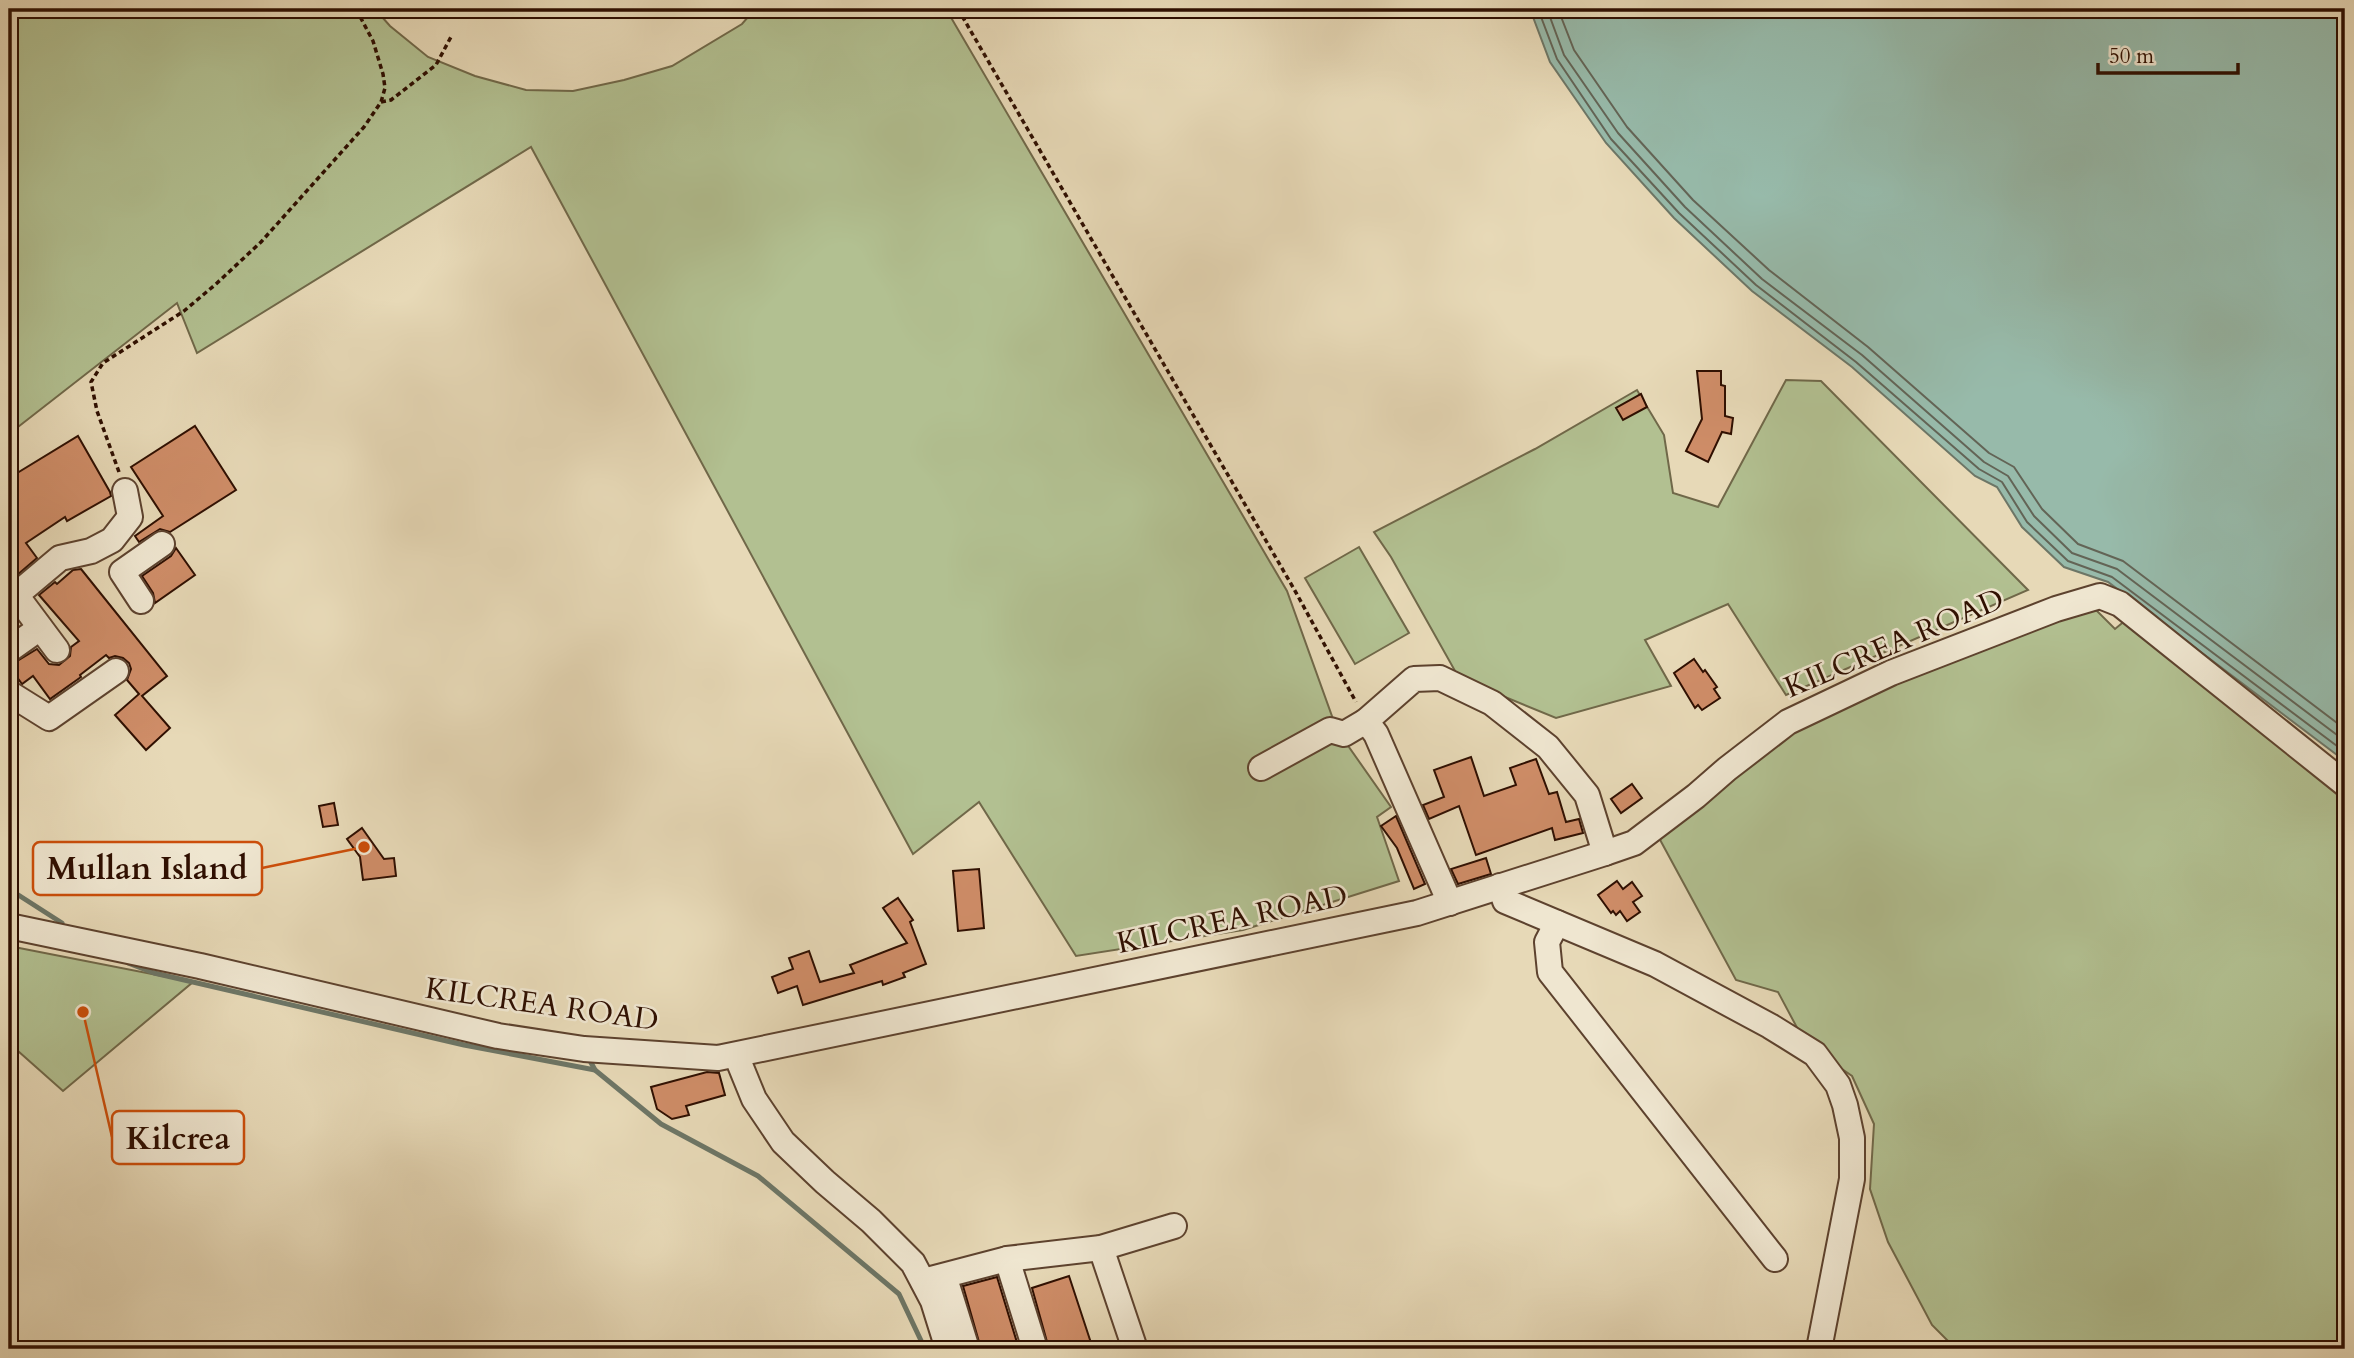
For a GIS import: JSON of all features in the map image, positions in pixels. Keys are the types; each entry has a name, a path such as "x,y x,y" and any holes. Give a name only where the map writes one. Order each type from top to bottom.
{"street":[{"path":"57,650 16,595 60,558 91,551 112,540 130,517 125,491"},
{"path":"91,551 107,570 121,572 162,544"},
{"path":"121,572 141,600"},
{"name":"KILCREA ROAD","path":"9,926 200,966 498,1036 584,1049 718,1058 1416,913 1605,853 1634,843 1788,722 1891,673 2056,609 2100,596 2120,604 2345,784"},
{"path":"9,650 40,628"},
{"path":"9,693 49,718 116,671"},
{"path":"1261,768 1330,730 1344,734 1366,720 1414,679 1440,678 1492,703 1548,747 1587,795 1605,853"},
{"path":"1366,720 1376,734 1450,902"},
{"path":"1500,886 1504,901 1655,964 1770,1026 1815,1054 1838,1085 1846,1105 1852,1138 1852,1179 1819,1349"},
{"path":"1557,923 1547,942 1550,972 1775,1259"},
{"path":"736,1055 754,1099 783,1142 913,1262 933,1301 948,1349"},
{"path":"923,1281 1007,1259 1101,1248 1174,1226"},
{"path":"1101,1248 1135,1349"},
{"path":"1007,1259 1035,1349"},
{"path":"948,1288 967,1349"}],"path":[{"path":"125,491 97,411 91,382 103,363 175,317 261,242 364,127 381,102 385,88 373,41 356,9"},
{"path":"958,9 1294,589 1366,720"},
{"path":"381,102 391,100 436,65 452,35"}],"shaded area":[{"path":"9,9 375,9 390,26 428,57 475,76 526,90 573,91 672,66 742,24 755,9 946,9 1287,591 1337,730 1391,807 1377,817 1399,881 1243,930 1076,956 979,802 913,854 531,147 197,353 177,303 9,434"},
{"path":"1786,380 1821,381 2028,590 1786,695 1728,604 1645,640 1671,686 1556,718 1459,678 1391,557 1374,532 1535,449 1637,390 1664,435 1673,493 1718,507"},
{"path":"1359,547 1409,633 1355,664 1305,578"},
{"path":"2093,607 2115,629 2127,619 2345,790 2345,1349 1954,1347 1932,1325 1888,1242 1870,1189 1874,1124 1852,1076 1820,1054 1802,1037 1778,992 1736,980 1658,836 1704,804 1778,742 1822,713"},
{"path":"9,946 193,982 63,1091 9,1043"}],"water":[{"path":"1530,9 2345,9 2345,761 2108,582 2064,567 2022,527 1997,487 1975,476 1852,367 1752,291 1674,218 1606,143 1550,62"}],"building":[{"path":"1697,371 1721,371 1721,385 1725,386 1725,416 1733,418 1731,434 1722,432 1708,462 1686,451 1702,419"},
{"path":"1641,394 1647,407 1623,420 1616,408"},
{"path":"195,426 236,490 170,532 160,529 139,542 135,536 163,516 131,467"},
{"path":"78,436 111,496 67,521 65,517 26,543 37,558 9,582 9,478"},
{"path":"176,548 195,575 155,603 153,593 142,576 171,556"},
{"path":"81,569 167,676 142,696 170,728 146,750 115,715 139,694 127,680 131,669 123,658 109,658 106,655 50,699 33,676 22,684 9,666 37,649 49,664 59,665 70,656 71,647 79,641 39,595 73,570"},
{"path":"1694,659 1717,687 1714,689 1720,698 1702,710 1698,705 1695,708 1674,673"},
{"path":"1471,757 1484,796 1516,785 1510,768 1536,759 1549,794 1557,792 1566,822 1579,819 1583,833 1555,840 1552,828 1476,855 1459,806 1429,819 1423,805 1444,797 1434,770"},
{"path":"1632,784 1642,798 1621,813 1611,799"},
{"path":"334,803 338,825 323,827 319,806"},
{"path":"1396,816 1425,884 1414,889 1397,848 1381,826"},
{"path":"362,828 384,859 394,858 396,876 363,880 360,857 347,839"},
{"path":"1486,858 1491,874 1458,884 1451,869"},
{"path":"979,869 984,928 958,931 953,871"},
{"path":"1617,881 1623,889 1632,882 1642,896 1633,902 1640,912 1627,921 1620,911 1616,915 1613,911 1611,913 1598,895"},
{"path":"898,898 913,920 910,922 926,964 903,973 905,977 883,985 882,981 803,1005 797,986 778,993 772,977 793,969 789,958 809,951 820,982 854,973 850,965 907,943 883,908"},
{"path":"707,1072 719,1073 725,1095 686,1106 689,1115 672,1119 657,1109 651,1087"},
{"path":"1069,1276 1093,1349 1049,1349 1032,1288"},
{"path":"997,1277 1019,1349 981,1349 963,1286"}],"waterway":[{"path":"9,889 62,923"},
{"path":"128,963 154,973 464,1045 595,1070"},
{"path":"588,1057 595,1070 661,1124 758,1176 899,1294 925,1349"}],"place":[{"name":"Mullan Island","path":"364,847"},
{"name":"Kilcrea","path":"83,1012"}]}
